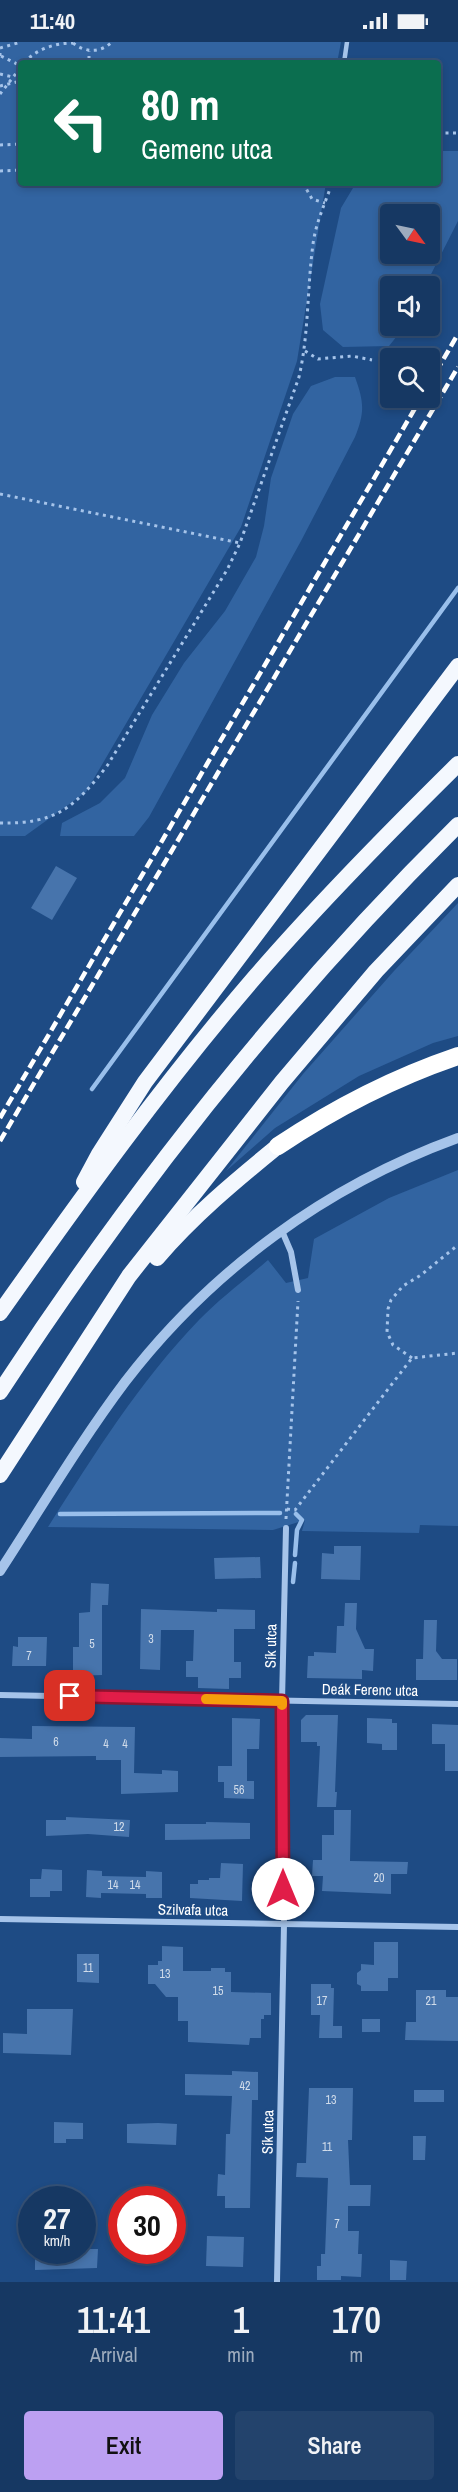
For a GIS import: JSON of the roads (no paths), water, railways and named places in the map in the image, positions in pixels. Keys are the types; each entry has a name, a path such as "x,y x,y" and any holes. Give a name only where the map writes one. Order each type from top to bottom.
{"highway":[{"path":"62,1225 99,1154 146,1082 458,666"},
{"path":"0,1313 141,1119 255,977 380,841 458,764"},
{"path":"0,1392 109,1232 199,1116 306,986 458,825"},
{"path":"0,1475 129,1276 282,1082 376,971 458,885"},
{"path":"81,1348 177,1234 231,1184 278,1146 323,1116 358,1098 405,1076 458,1056"}],"street":[{"path":"0,1571 72,1461 140,1364 195,1304 252,1252 312,1208 352,1185 419,1153 458,1138"},
{"path":"281,1230 291,1252 298,1290"},
{"name":"Sík utca","path":"277,2282 284,1924 282,1701 286,1528"},
{"name":"Deák Ferenc utca","path":"0,1695 458,1704"},
{"name":"Szilvafa utca","path":"0,1919 458,1927"}],"lane":[{"path":"344,60 347,42"}],"waterway":[{"path":"92,1089 458,588"},
{"path":"60,1514 280,1513"},
{"path":"295,1555 297,1530 302,1520 296,1514"},
{"path":"293,1582 295,1563"}],"railway":[{"path":"440,365 458,334"},
{"path":"0,1141 458,367"},
{"path":"0,1118 415,408"}]}
